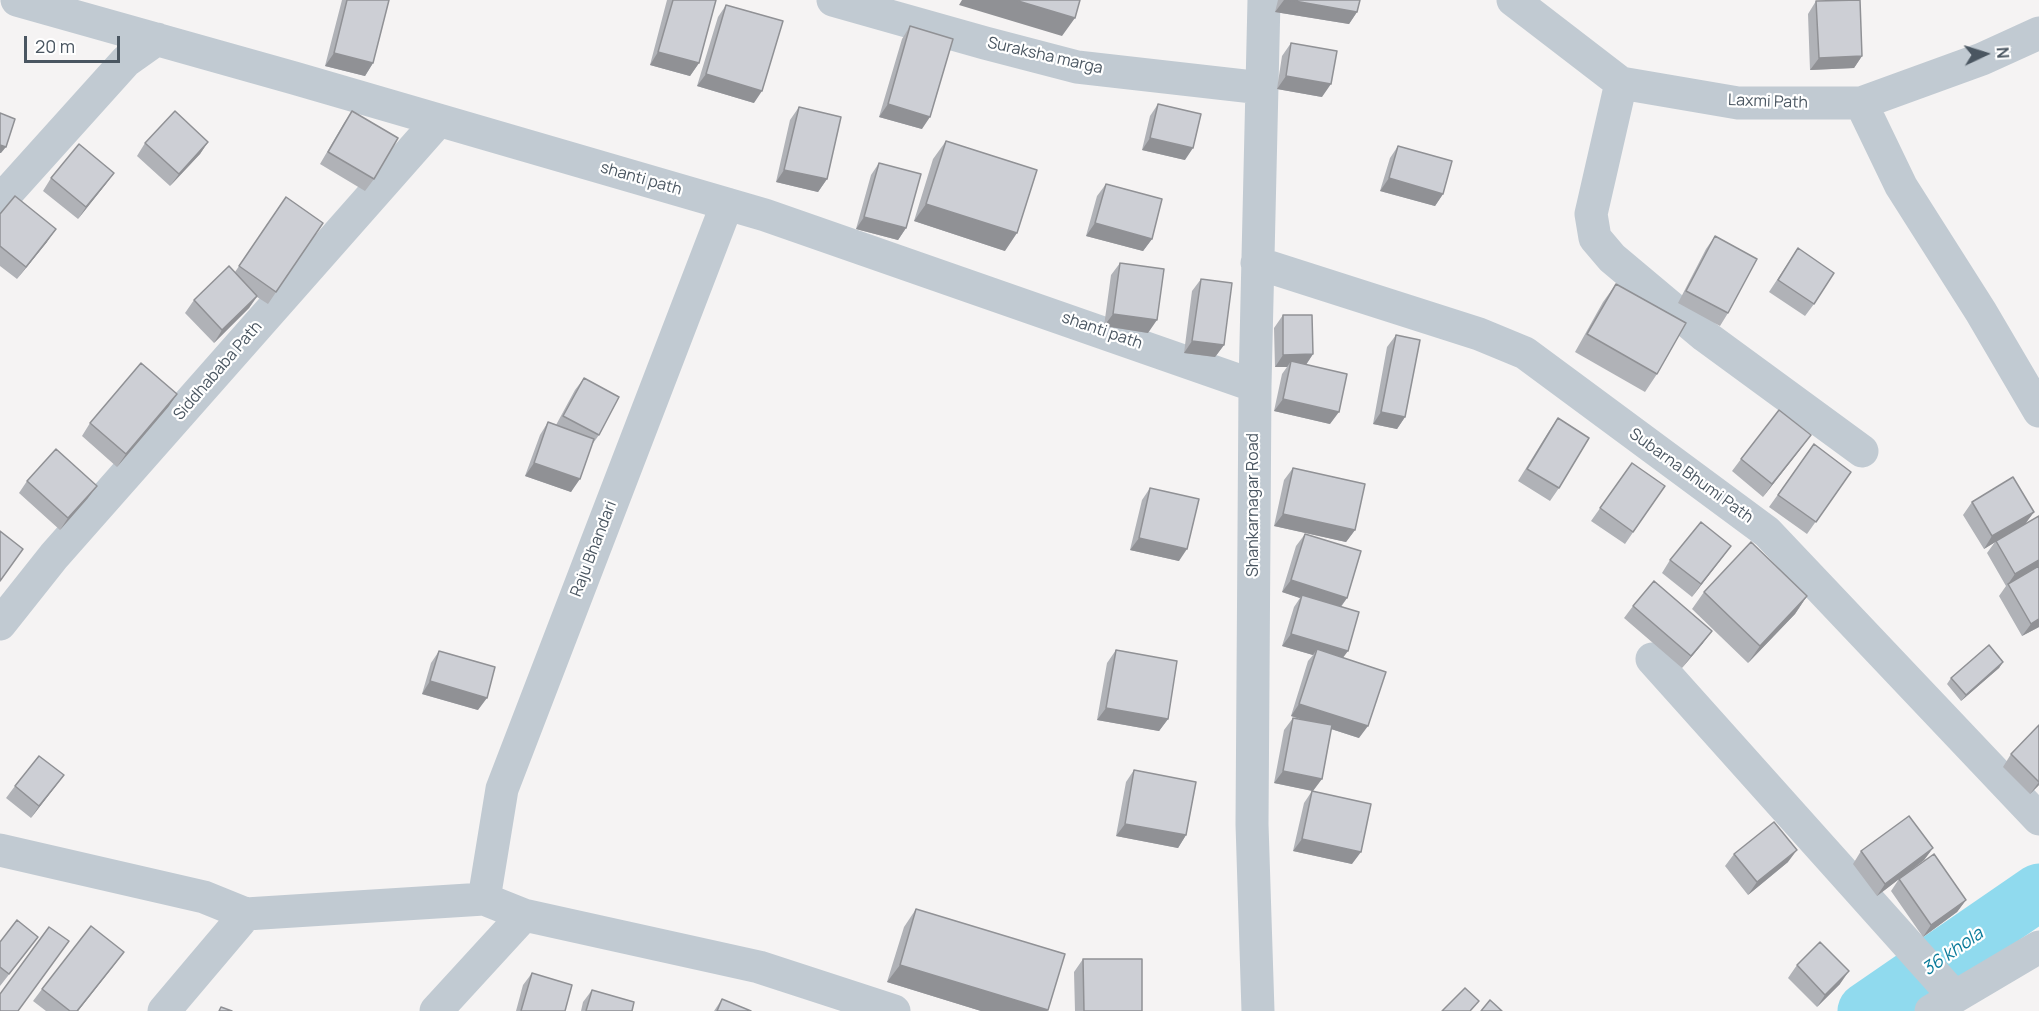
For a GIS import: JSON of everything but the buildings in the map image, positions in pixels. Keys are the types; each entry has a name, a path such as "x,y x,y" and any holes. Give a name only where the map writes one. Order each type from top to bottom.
{"street":[{"name":"shanti path","path":"17,0 765,215 1255,386"},
{"name":"Suraksha marga","path":"833,0 1077,67 1262,88"},
{"name":"Shankarnagar Road","path":"1257,1011 1252,824 1255,386 1264,0"},
{"name":"Laxmi Path","path":"1514,0 1621,83 1738,103 1861,104 1982,59 2039,33"},
{"path":"0,201 126,61 157,39"},
{"path":"1621,83 1591,214 1595,238 1612,258 1705,336 1862,451"},
{"path":"1861,104 1901,186 1981,312 2039,411"},
{"name":"Siddhababa Path","path":"0,624 54,556 439,120"},
{"name":"Raju Bhandari","path":"484,899 502,789 727,204"},
{"name":"Subarna Bhumi Path","path":"1257,263 1479,334 1525,353 1767,532 2039,819"},
{"path":"1652,659 1943,1004 2039,947"},
{"path":"0,850 204,897 246,914 484,899 524,915 759,967 894,1011"},
{"path":"164,1011 246,914"},
{"path":"436,1011 524,915"}],"waterway":[{"name":"36 khola","path":"1866,1011 2039,892"}]}
